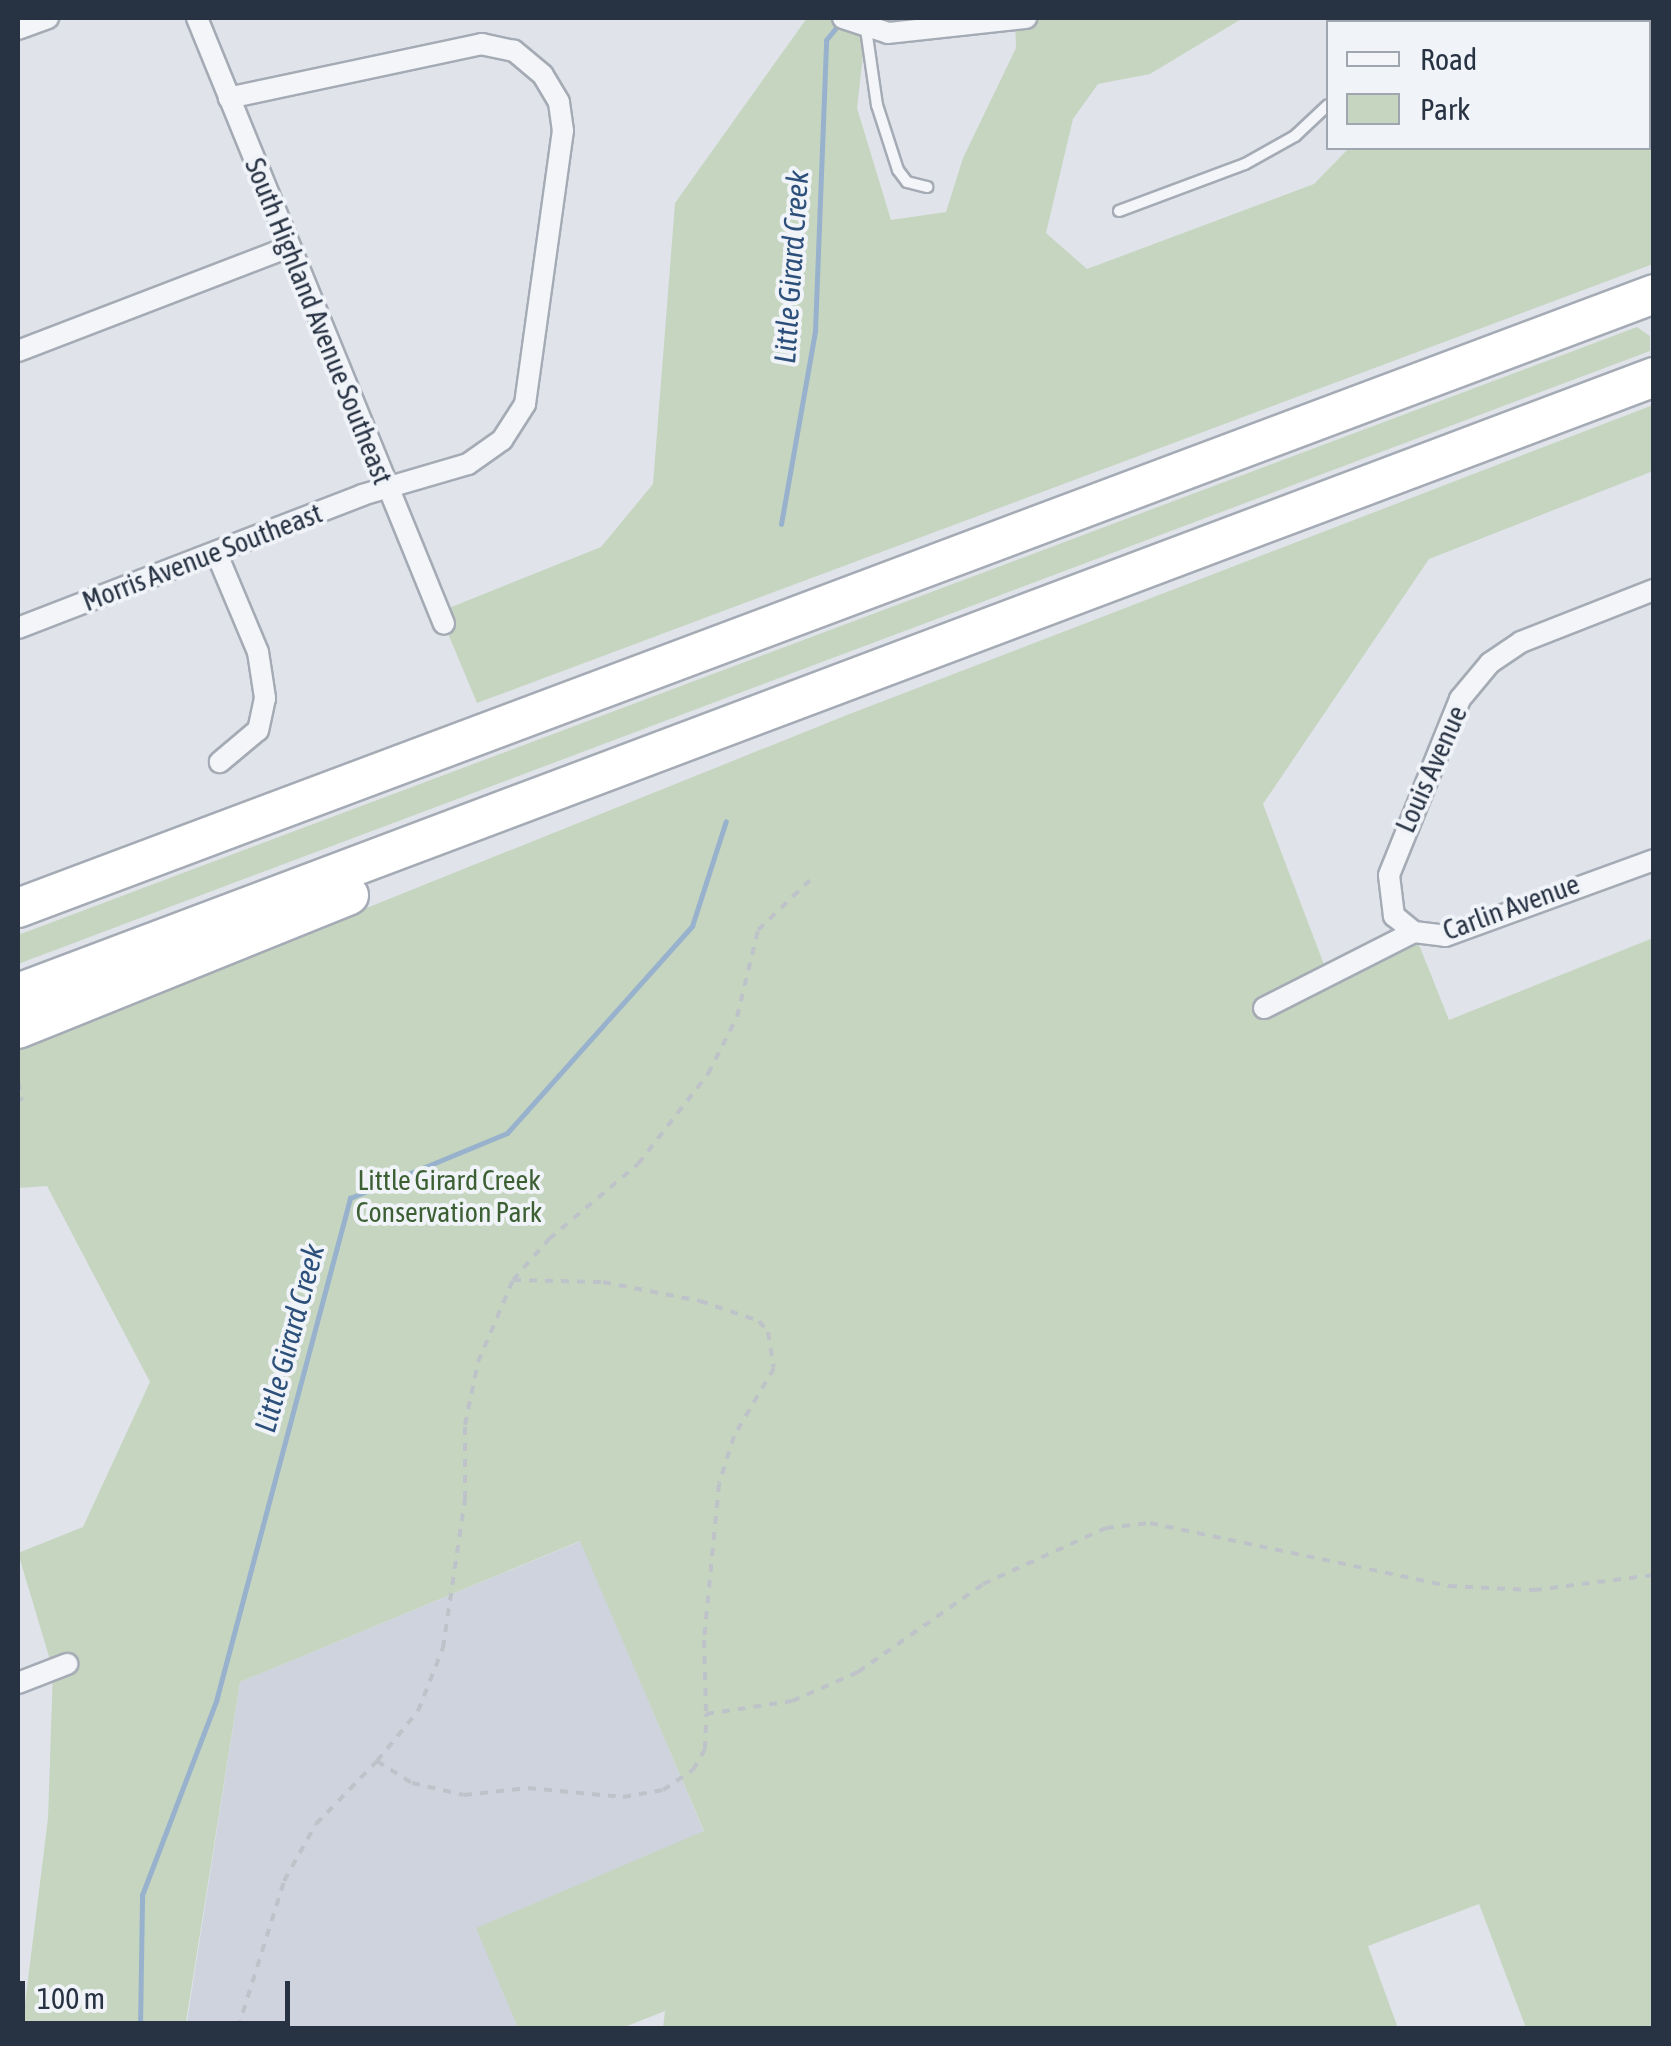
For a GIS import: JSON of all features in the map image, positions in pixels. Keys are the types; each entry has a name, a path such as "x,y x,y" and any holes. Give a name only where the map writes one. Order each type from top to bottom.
{"highway":[{"path":"18,908 1651,302"},
{"path":"18,993 1654,377"},
{"path":"18,1029 478,843 548,794"},
{"path":"18,886 150,838 250,820"}],"street":[{"path":"18,29 48,18"},
{"name":"South Highland Avenue Southeast","path":"197,18 444,624"},
{"path":"854,24 1026,18"},
{"name":"Morris Avenue Southeast","path":"18,628 486,454 526,404 563,131 559,102 530,61 482,44 228,98"},
{"path":"18,351 288,248"},
{"path":"216,552 258,652 266,698 258,730 220,762"},
{"name":"Louis Avenue","path":"1414,932 1394,916 1388,874 1447,723 1468,689 1521,642 1654,590"},
{"name":"Carlin Avenue","path":"1264,1008 1414,932 1444,936 1654,860"},
{"path":"18,1682 67,1664"}],"lane":[{"path":"854,24 898,170 906,182 926,186"},
{"path":"1118,211 1245,164 1295,136 1326,107"}],"path":[{"path":"238,2028 284,1880 316,1824 418,1711 442,1648 465,1499 465,1424 478,1362 513,1280 549,1239 638,1164 708,1074 737,1017 758,930 812,878"},
{"path":"18,1082 20,1099"},
{"path":"377,1760 412,1783 464,1795 528,1788 624,1797 662,1790 693,1770 705,1749 704,1640 719,1484 734,1436 774,1368 768,1332 759,1321 661,1293 602,1282 513,1280"},
{"path":"706,1714 792,1701 858,1672 983,1584 1106,1528 1150,1523 1449,1586 1534,1590 1654,1575"}],"shaded area":[{"path":"581,1541 704,1832 477,1928 518,2028 186,2028 240,1682"}],"green space":[{"path":"807,18 1243,18 1150,74 1098,84 1073,119 1046,233 1087,269 1314,184 1347,150 1651,150 1651,20 1595,20 1653,18 1653,264 477,703 439,612 601,547 653,484 675,203","holes":["1015,20 1016,48 963,158 946,212 891,220 857,108 866,29"]},
{"path":"1637,327 1650,336 1650,351 18,964 18,935"},
{"name":"Little Girard Creek Conservation Park","path":"1653,405 1653,471 1429,559 1263,804 1328,975 1414,932 1449,1020 1653,938 1653,2028 1526,2028 1479,1904 1368,1946 1398,2028 663,2028 665,2011 622,2028 518,2028 476,1928 704,1831 580,1541 240,1682 185,2028 22,2028 48,1818 53,1670 18,1553 83,1527 150,1382 47,1186 18,1188 18,1048 847,715"}],"waterway":[{"name":"Little Girard Creek","path":"781,524 815,331 826,40 839,24"},
{"name":"Little Girard Creek","path":"140,2028 142,1895 216,1701 350,1198 507,1133 692,926 726,821"}]}
